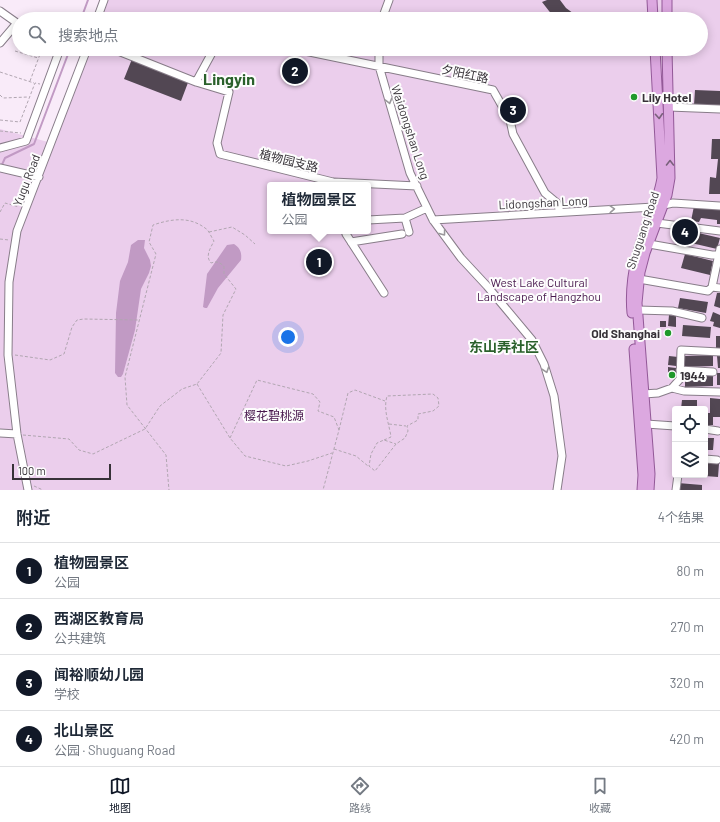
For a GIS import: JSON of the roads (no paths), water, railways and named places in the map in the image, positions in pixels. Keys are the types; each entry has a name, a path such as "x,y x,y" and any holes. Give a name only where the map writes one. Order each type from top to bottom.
{"main road":[{"path":"652,0 653,12"},
{"path":"665,1 666,12"},
{"name":"Shuguang Road","path":"649,490 650,474 638,310 640,272 648,244 657,223 659,194 662,178 655,56"},
{"name":"Shuguang Road","path":"642,490 643,475 631,298 633,274 638,251 659,206 667,195 670,178 667,56"}],"street":[{"path":"100,12 104,0"},
{"path":"385,12 389,0"},
{"path":"0,11 12,19"},
{"path":"0,42 12,29"},
{"path":"0,148 26,141 57,56"},
{"name":"Yugu Road","path":"28,490 17,434 8,355 9,282 17,231 84,56"},
{"path":"130,56 196,82 210,56"},
{"name":"夕阳红路","path":"330,56 493,90 510,120 513,134 545,193 557,203 560,212"},
{"name":"Waidongshan Long","path":"379,56 379,66 410,173 433,220 461,258 487,286 532,340 544,364 554,396 562,456 558,490"},
{"name":"植物园支路","path":"196,82 229,92 217,143 220,154 312,181"},
{"path":"669,106 720,109"},
{"path":"0,168 39,176"},
{"name":"植物园支路","path":"371,185 417,186"},
{"name":"Lidongshan Long","path":"433,220 659,206 673,203 720,206"},
{"path":"371,220 405,218 427,208"},
{"path":"350,242 405,233 405,218"},
{"path":"657,223 720,231"},
{"path":"346,234 350,242 384,293"},
{"path":"639,279 708,291 712,287 720,253 712,254 648,244"},
{"path":"712,287 720,288"},
{"path":"638,310 672,311 702,318"},
{"path":"644,394 658,393 672,388 680,379 681,350 720,352"},
{"path":"680,370 713,372"},
{"path":"672,388 684,392 720,392"},
{"path":"646,424 672,426"},
{"path":"708,429 718,431"},
{"path":"0,433 17,434"},
{"path":"708,459 717,460"},
{"path":"676,490 678,478"}],"waterway":[{"path":"84,12 88,0"},
{"path":"1,167 5,158 34,144 67,56"}],"place":[{"name":"西湖区教育局","path":"295,71"},
{"name":"Lily Hotel","path":"634,97"},
{"name":"闻裕顺幼儿园","path":"513,110"},
{"name":"北山景区","path":"685,232"},
{"name":"植物园景区","path":"319,262"},
{"name":"Old Shanghai","path":"668,333"},
{"name":"1944","path":"672,375"}],"district":[{"name":"Lingyin","path":"229,78"},
{"name":"东山弄社区","path":"504,346"}],"park label":[{"name":"West Lake Cultural Landscape of Hangzhou","path":"539,289"},
{"name":"樱花碧桃源","path":"274,415"}]}
